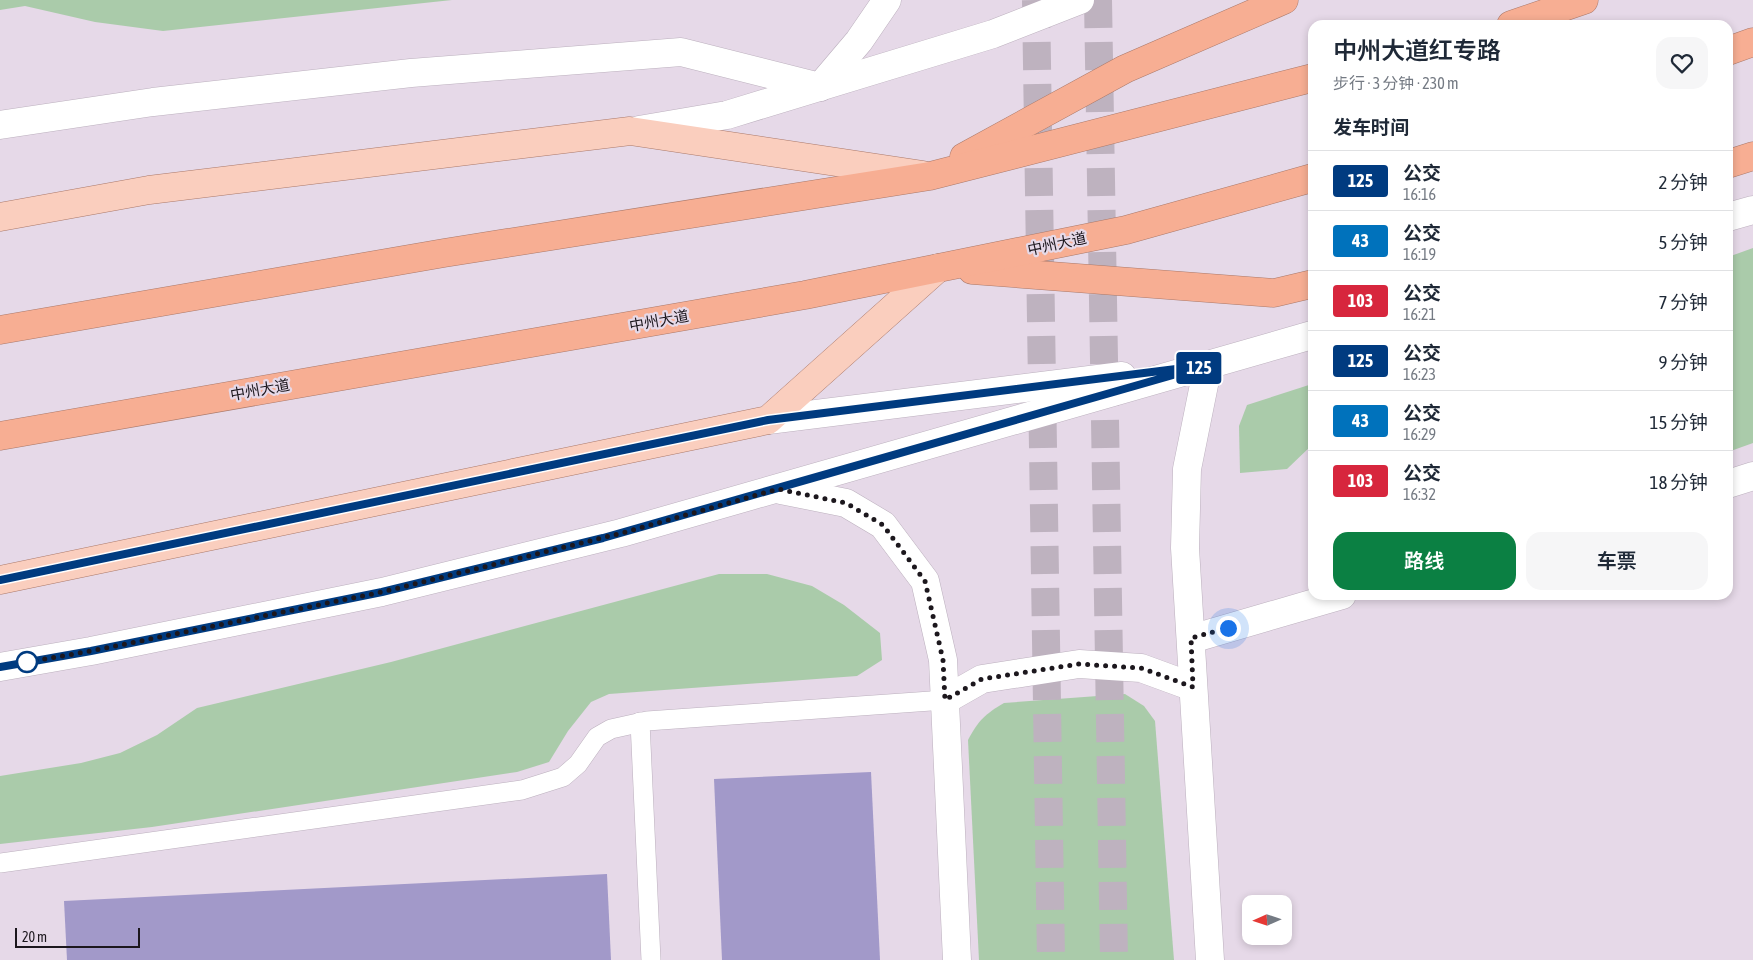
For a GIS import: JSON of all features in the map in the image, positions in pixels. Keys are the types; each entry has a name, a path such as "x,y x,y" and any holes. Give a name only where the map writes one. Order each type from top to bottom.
{"highway":[{"path":"930,176 1125,69 1284,0"},
{"path":"1525,20 1584,0"},
{"path":"1733,49 1753,42"},
{"path":"0,330 444,253 930,176 1308,79"},
{"path":"1733,162 1753,156"},
{"name":"中州大道","path":"0,436 806,295 1126,230 1308,179"},
{"path":"938,268 1274,293 1308,285"}],"main road":[{"path":"0,217 149,190 630,131 930,176"},
{"path":"0,580 768,420 938,268"}],"street":[{"path":"820,87 860,41 887,0"},
{"path":"630,131 727,115 993,34 1080,0"},
{"path":"0,126 153,102 411,73 681,52 820,87"},
{"path":"1733,216 1753,210"},
{"path":"0,667 101,649 382,592 622,533 1308,336"},
{"path":"768,420 1208,365"},
{"path":"1208,365 1187,469 1185,548 1210,960"},
{"path":"1733,482 1753,476"},
{"path":"778,489 846,503 883,525 925,581 943,660 957,960"},
{"path":"1191,638 1324,600"},
{"path":"945,700 982,679 1079,664 1141,668 1193,687"}],"lane":[{"path":"0,864 522,790 563,777 578,764 598,737 611,728 640,722 945,700"},
{"path":"640,722 651,960"}],"green space":[{"path":"0,0 452,0 163,31 95,22 25,6 0,10"},
{"path":"1753,248 1753,443 1733,450 1733,255"},
{"path":"1308,385 1308,449 1287,469 1240,473 1239,426 1247,405"},
{"path":"719,574 767,574 812,586 844,605 880,633 882,660 857,676 609,694 591,702 568,731 549,762 517,772 152,827 0,844 0,776 81,763 120,753 157,735 197,708 391,662"},
{"path":"1125,694 1144,706 1155,721 1174,960 979,960 968,740 983,718 1004,703"}],"building":[{"path":"871,772 880,960 722,960 714,779"},
{"path":"607,874 611,960 67,960 64,901"}],"tunnel":[{"path":"1036,0 1051,960"},
{"path":"1098,0 1114,960"}],"bus line":[{"name":"125","path":"0,580 768,420 1208,365 603,538 382,592 91,651 0,667"}],"route":[{"path":"27,662 91,651 382,592 622,533 778,489 846,503 883,525 925,581 943,660 945,700 982,679 1079,664 1141,668 1193,687 1191,638 1228,628"}]}
